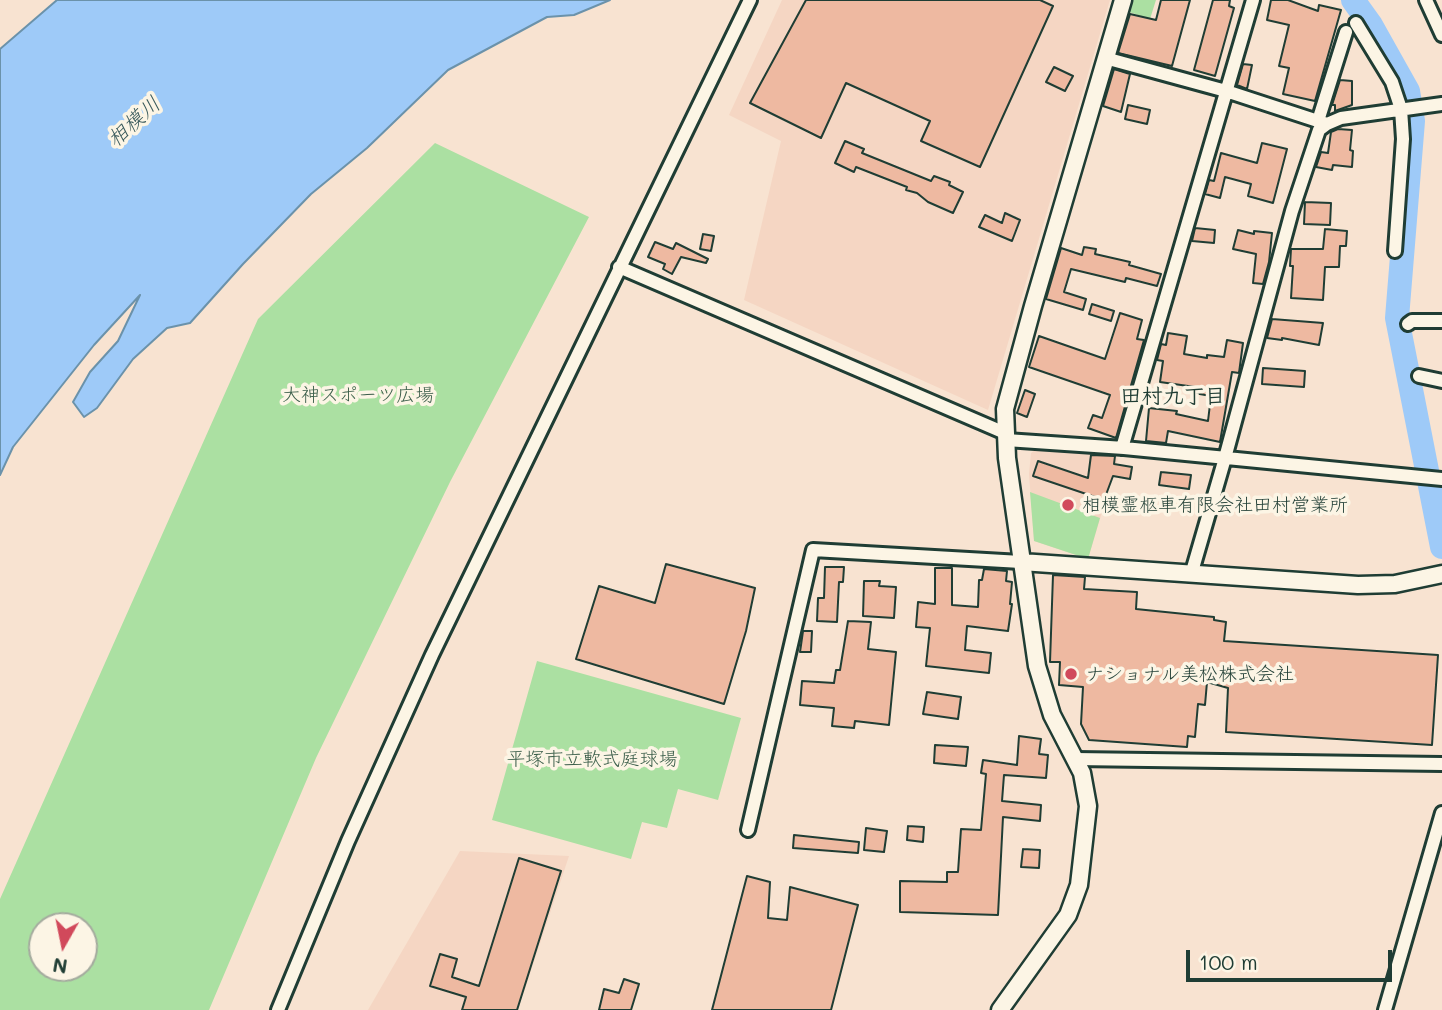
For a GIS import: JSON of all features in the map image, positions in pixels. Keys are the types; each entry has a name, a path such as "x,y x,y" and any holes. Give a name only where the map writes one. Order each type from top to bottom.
{"street":[{"path":"278,1010 395,735 750,0"},
{"path":"1000,1010 1069,915 1079,885 1088,806 1082,773 1052,715 1040,677 1021,562 1005,409 1124,0"},
{"path":"1122,448 1253,0"},
{"path":"1426,0 1442,35"},
{"path":"1191,575 1226,458 1292,211 1312,145 1323,122 1351,28 1392,82 1401,109 1403,139 1395,251"},
{"path":"1105,58 1226,91 1323,122 1442,104"},
{"path":"619,267 1006,437 1442,480"},
{"path":"1408,324 1412,321 1442,321"},
{"path":"1419,376 1442,381"},
{"path":"748,830 813,550 1358,585 1395,584 1438,575"},
{"path":"1075,759 1442,764"},
{"path":"1385,1010 1442,813"}],"shaded area":[{"path":"782,0 1110,0 988,410 744,300 781,141 729,115"},
{"name":"相模霊柩車有限会社田村営業所","path":"1036,449 1114,454 1118,459 1088,559 1034,541 1029,474 1031,453"},
{"path":"460,851 569,856 518,1010 368,1010"}],"green space":[{"path":"1132,0 1156,0 1150,19 1129,12"},
{"name":"大神スポーツ広場","path":"435,143 589,217 450,482 316,758 209,1010 0,1010 0,899 258,319"},
{"path":"1030,492 1100,518 1088,559 1034,541"},
{"name":"平塚市立軟式庭球場","path":"537,661 741,718 718,800 678,789 667,828 642,822 631,859 492,820"}],"water":[{"name":"相模川","path":"57,0 610,0 574,15 547,17 448,70 367,148 311,194 190,323 167,328 133,359 97,408 84,417 73,402 90,372 118,341 140,295 94,345 13,447 0,475 0,49"}],"building":[{"path":"806,0 1040,0 1053,6 980,167 921,141 930,121 846,83 821,138 750,103"},
{"path":"1161,0 1190,0 1172,66 1118,53 1130,14 1156,20"},
{"path":"1213,0 1230,0 1229,6 1234,8 1215,76 1194,70"},
{"path":"1271,0 1288,0 1318,11 1319,5 1341,10 1315,101 1283,94 1289,68 1279,66 1289,25 1267,20"},
{"path":"1243,64 1252,65 1247,89 1237,85"},
{"path":"1054,67 1073,76 1065,91 1046,82"},
{"path":"1114,69 1130,74 1121,112 1103,106"},
{"path":"1340,80 1352,81 1352,105 1335,111 1335,105 1332,105"},
{"path":"1128,105 1150,110 1147,124 1125,119"},
{"path":"1338,129 1352,130 1352,167 1333,165 1332,170 1316,167 1321,152 1328,153 1331,132"},
{"path":"845,141 864,149 862,153 931,181 934,176 950,182 949,185 963,192 953,213 928,202 917,193 906,190 907,187 856,167 854,172 835,163"},
{"path":"1262,143 1287,149 1273,203 1248,196 1251,184 1225,177 1220,198 1205,194 1209,180 1214,181 1221,153 1257,163"},
{"path":"1305,202 1331,203 1330,225 1304,224"},
{"path":"1005,213 1020,220 1012,241 979,227 985,215 1002,223"},
{"path":"1195,228 1215,230 1214,243 1192,241"},
{"path":"1325,229 1347,231 1346,246 1340,246 1339,267 1325,267 1323,300 1291,298 1291,249 1323,249"},
{"path":"1238,230 1254,234 1254,231 1272,233 1263,284 1253,283 1256,254 1233,249"},
{"path":"703,234 714,236 711,251 700,249"},
{"path":"655,242 673,249 676,243 708,259 706,263 681,257 672,274 663,269 665,264 648,257"},
{"path":"1084,247 1096,249 1095,254 1130,262 1129,265 1161,274 1157,286 1126,278 1125,282 1071,269 1064,292 1086,299 1083,310 1046,299 1061,248 1082,255"},
{"path":"1092,304 1114,311 1111,321 1089,314"},
{"path":"1120,313 1142,320 1137,339 1144,340 1116,438 1088,428 1093,415 1102,418 1110,395 1029,367 1039,336 1105,359"},
{"path":"1272,319 1323,323 1319,345 1267,338"},
{"path":"1168,333 1187,336 1184,354 1207,358 1207,355 1224,357 1227,340 1243,343 1239,373 1232,372 1220,442 1168,431 1166,443 1146,441 1149,408 1177,411 1176,414 1208,421 1211,396 1194,393 1195,387 1160,382 1163,361 1157,360 1161,344 1166,345"},
{"path":"1263,368 1305,371 1304,387 1262,384"},
{"path":"1025,390 1035,394 1027,417 1017,413"},
{"path":"1091,455 1115,456 1114,464 1132,467 1130,479 1113,476 1104,500 1033,476 1038,461 1088,478"},
{"path":"1161,472 1191,475 1189,489 1159,485"},
{"path":"666,564 755,588 746,631 724,704 576,659 599,586 655,603"},
{"path":"825,567 844,567 843,582 839,582 837,622 817,621 818,598 824,598"},
{"path":"935,568 952,568 952,605 978,607 979,580 982,580 984,569 1007,571 1006,581 1012,582 1008,631 967,626 965,650 991,653 989,673 926,666 930,628 916,627 918,602 935,604"},
{"path":"1053,575 1085,577 1084,589 1137,592 1136,609 1214,617 1214,620 1226,622 1224,641 1438,655 1432,745 1226,732 1228,688 1207,682 1205,705 1198,704 1195,737 1188,736 1187,747 1089,740 1081,724 1083,687 1059,685 1060,662 1050,662"},
{"path":"864,581 880,581 879,586 896,587 894,618 863,616"},
{"path":"848,621 871,622 868,649 896,652 889,725 855,721 854,728 832,726 834,708 800,705 802,681 834,683 836,670 840,670"},
{"path":"803,631 812,631 811,652 800,652"},
{"path":"927,692 961,697 958,719 923,714"},
{"path":"1019,736 1041,739 1039,754 1048,755 1046,778 1004,775 1002,801 1041,805 1040,821 1003,817 998,915 900,912 900,881 947,882 947,872 958,872 961,829 981,830 986,774 981,773 983,760 1017,765"},
{"path":"935,745 968,747 966,766 934,763"},
{"path":"908,826 924,827 923,842 907,840"},
{"path":"866,828 887,831 884,852 864,850"},
{"path":"794,835 859,842 858,853 793,848"},
{"path":"1023,849 1040,850 1039,868 1021,867"},
{"path":"519,858 561,871 517,1010 462,1010 466,997 430,986 440,954 457,959 452,977 479,986"},
{"path":"747,876 770,882 768,918 787,920 790,887 858,905 831,1010 712,1010"},
{"path":"624,979 639,984 631,1010 599,1010 604,989 619,993"}],"waterway":[{"path":"1353,0 1371,25 1408,91 1413,121 1397,318 1442,547"}],"place":[{"name":"相模霊柩車有限会社田村営業所","path":"1068,505"},
{"name":"ナショナル美松株式会社","path":"1071,674"}],"district":[{"name":"田村九丁目","path":"1173,397"}]}
